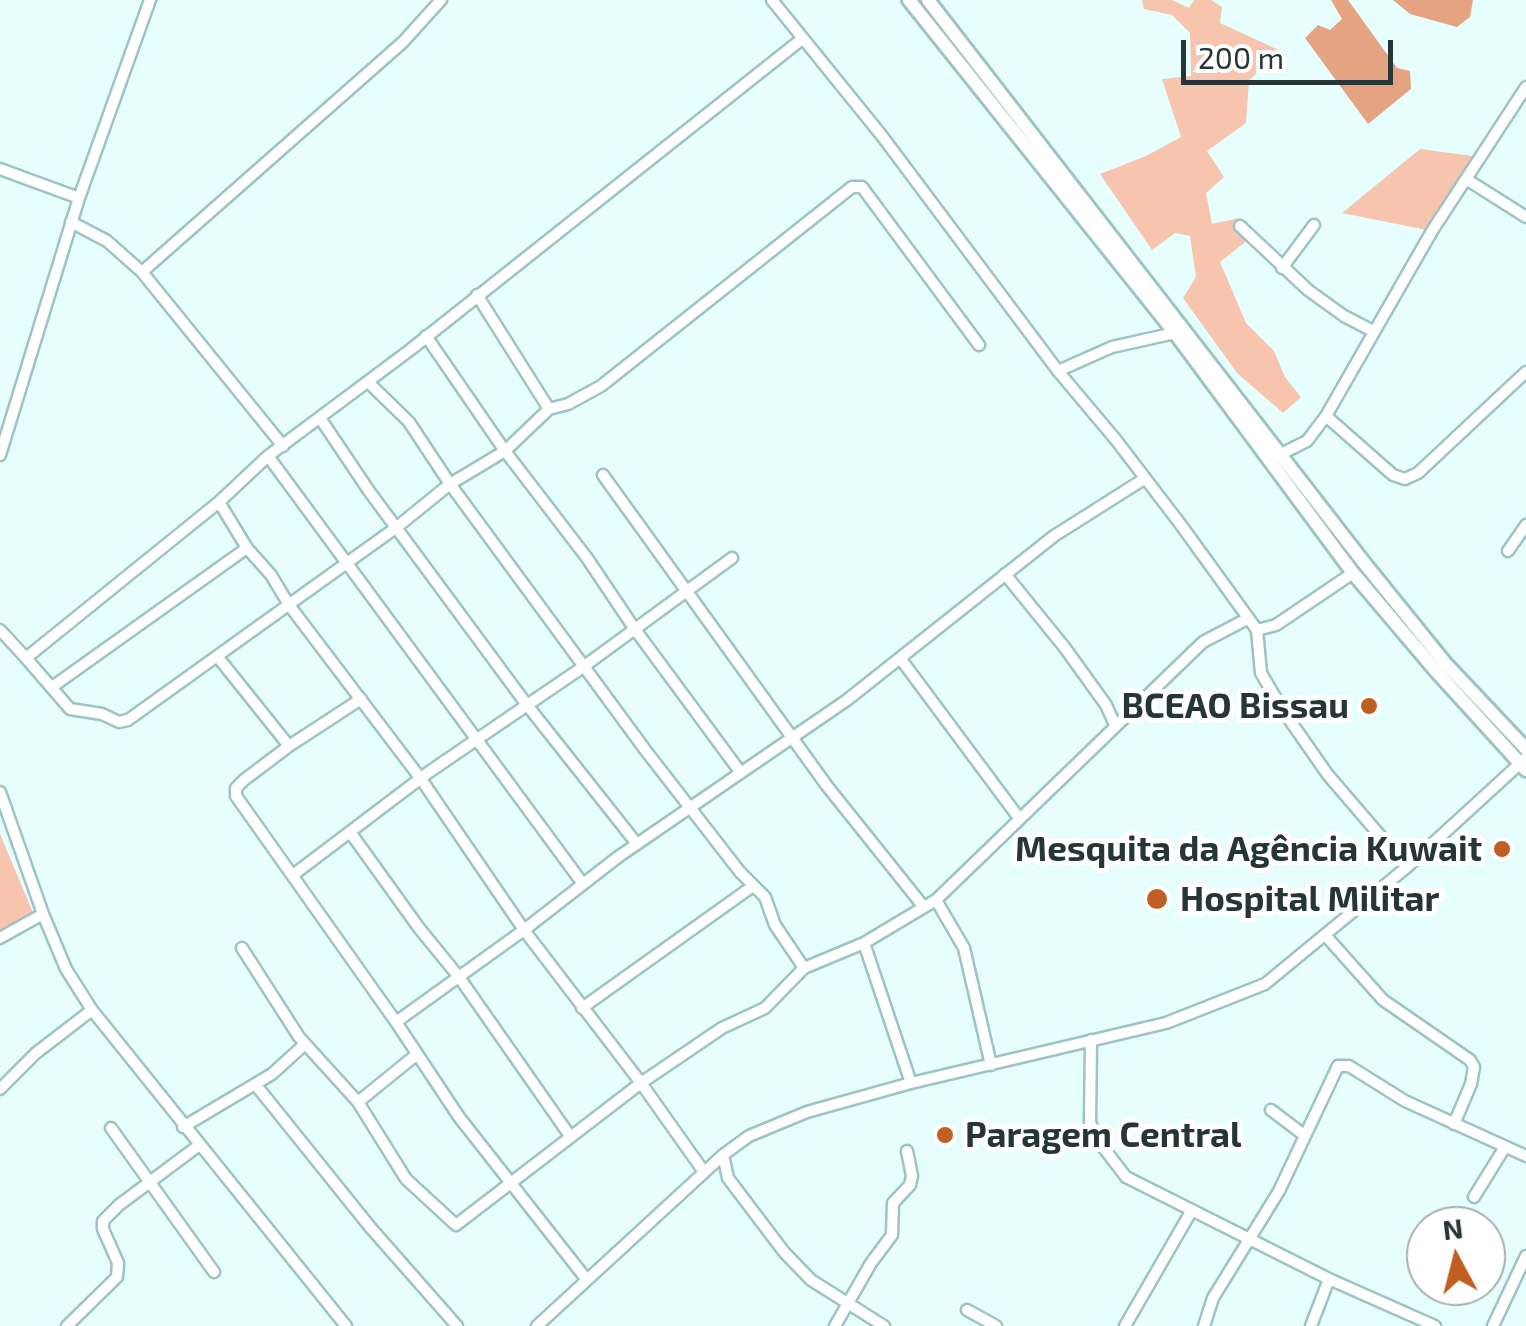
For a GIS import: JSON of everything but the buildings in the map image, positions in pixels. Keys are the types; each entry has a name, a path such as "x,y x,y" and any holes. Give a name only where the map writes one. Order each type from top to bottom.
{"main road":[{"path":"909,0 1175,333 1353,573 1524,764"},
{"path":"928,0 1445,663 1526,748"}],"street":[{"path":"0,455 79,198 150,0"},
{"path":"142,272 403,42 441,0"},
{"path":"772,0 882,136 1258,630 1262,673 1284,712 1328,775 1407,866"},
{"path":"26,658 219,502 268,456 368,382 802,39"},
{"path":"1281,454 1307,441 1326,416 1373,331 1526,87"},
{"path":"0,169 79,198"},
{"path":"1466,180 1525,213"},
{"path":"0,630 73,711 102,714 122,722 397,528 450,484 505,451 548,410 601,386 852,187 862,187 979,346"},
{"path":"72,222 107,241 142,272 283,446"},
{"path":"1282,268 1314,225"},
{"path":"1240,226 1282,268 1332,308 1373,331"},
{"path":"476,295 548,410"},
{"path":"1058,372 1112,348 1175,333"},
{"path":"426,336 505,451 741,773"},
{"path":"1326,416 1393,475 1405,480 1418,473 1526,372"},
{"path":"368,382 409,422 583,667 690,809 769,903 775,925 804,968"},
{"path":"320,418 527,705 637,844"},
{"path":"268,456 583,884"},
{"path":"604,474 852,819 924,906"},
{"path":"396,1022 637,844 900,658 1054,536 1144,479"},
{"path":"219,502 246,548 271,574 524,930 642,1083 704,1172"},
{"path":"1508,551 1526,525"},
{"path":"52,688 246,548"},
{"path":"292,875 420,779 732,558"},
{"path":"1258,630 1276,625 1353,573"},
{"path":"1005,574 1076,662 1115,724"},
{"path":"242,948 305,1044 358,1102 406,1178 451,1223 462,1222 642,1083 722,1028 765,1008 804,968 864,943 936,900 1204,642 1246,619"},
{"path":"218,656 289,746"},
{"path":"900,658 1019,818"},
{"path":"362,699 244,780 235,792 239,803 459,1117 588,1280"},
{"path":"537,1326 704,1172 749,1136 807,1112 911,1082 1166,1023 1249,992 1326,936 1524,764"},
{"path":"0,792 66,969 92,1010 340,1324"},
{"path":"350,832 459,977 570,1136"},
{"path":"582,1008 753,886"},
{"path":"936,900 964,948 991,1065"},
{"path":"0,938 43,914"},
{"path":"1326,936 1382,1000 1470,1060 1474,1067 1471,1084 1454,1124"},
{"path":"864,943 911,1082"},
{"path":"0,1090 36,1054 92,1010"},
{"path":"1091,1040 1090,1104 1096,1138 1126,1177 1329,1279 1435,1326"},
{"path":"183,1127 255,1084 305,1044"},
{"path":"358,1102 416,1055"},
{"path":"1204,1326 1214,1298 1280,1191 1335,1072 1343,1065 1405,1101 1526,1156"},
{"path":"255,1084 370,1227 457,1326"},
{"path":"1270,1110 1304,1135"},
{"path":"110,1128 214,1272"},
{"path":"67,1326 117,1277 118,1263 103,1221 198,1146"},
{"path":"1474,1197 1505,1147"},
{"path":"834,1326 892,1234 894,1203 912,1176 907,1151"},
{"path":"723,1155 728,1178 784,1252 811,1280 884,1326"},
{"path":"1125,1326 1192,1210"},
{"path":"1493,1326 1526,1256"},
{"path":"1311,1326 1329,1279"},
{"path":"967,1310 996,1326"}],"shaded area":[{"path":"1142,0 1172,0 1189,8 1194,0 1211,0 1222,7 1220,23 1283,52 1249,80 1246,123 1207,151 1224,177 1206,193 1212,224 1239,218 1254,235 1220,262 1246,323 1274,351 1285,377 1301,397 1283,413 1237,373 1183,298 1196,277 1190,236 1175,233 1152,250 1100,174 1181,137 1162,79 1191,76 1190,33 1172,15 1144,9"},
{"path":"1331,0 1348,0 1397,68 1410,71 1411,89 1368,124 1305,38 1318,25 1330,30 1342,19"},
{"path":"1393,0 1473,0 1470,17 1457,27 1410,14"},
{"path":"1420,149 1480,157 1432,231 1342,213"},
{"path":"0,834 34,915 0,934"}],"place":[{"name":"BCEAO Bissau","path":"1369,706"},
{"name":"Mesquita da Agência Kuwait","path":"1502,849"},
{"name":"Hospital Militar","path":"1157,899"},
{"name":"Paragem Central","path":"945,1135"}]}
